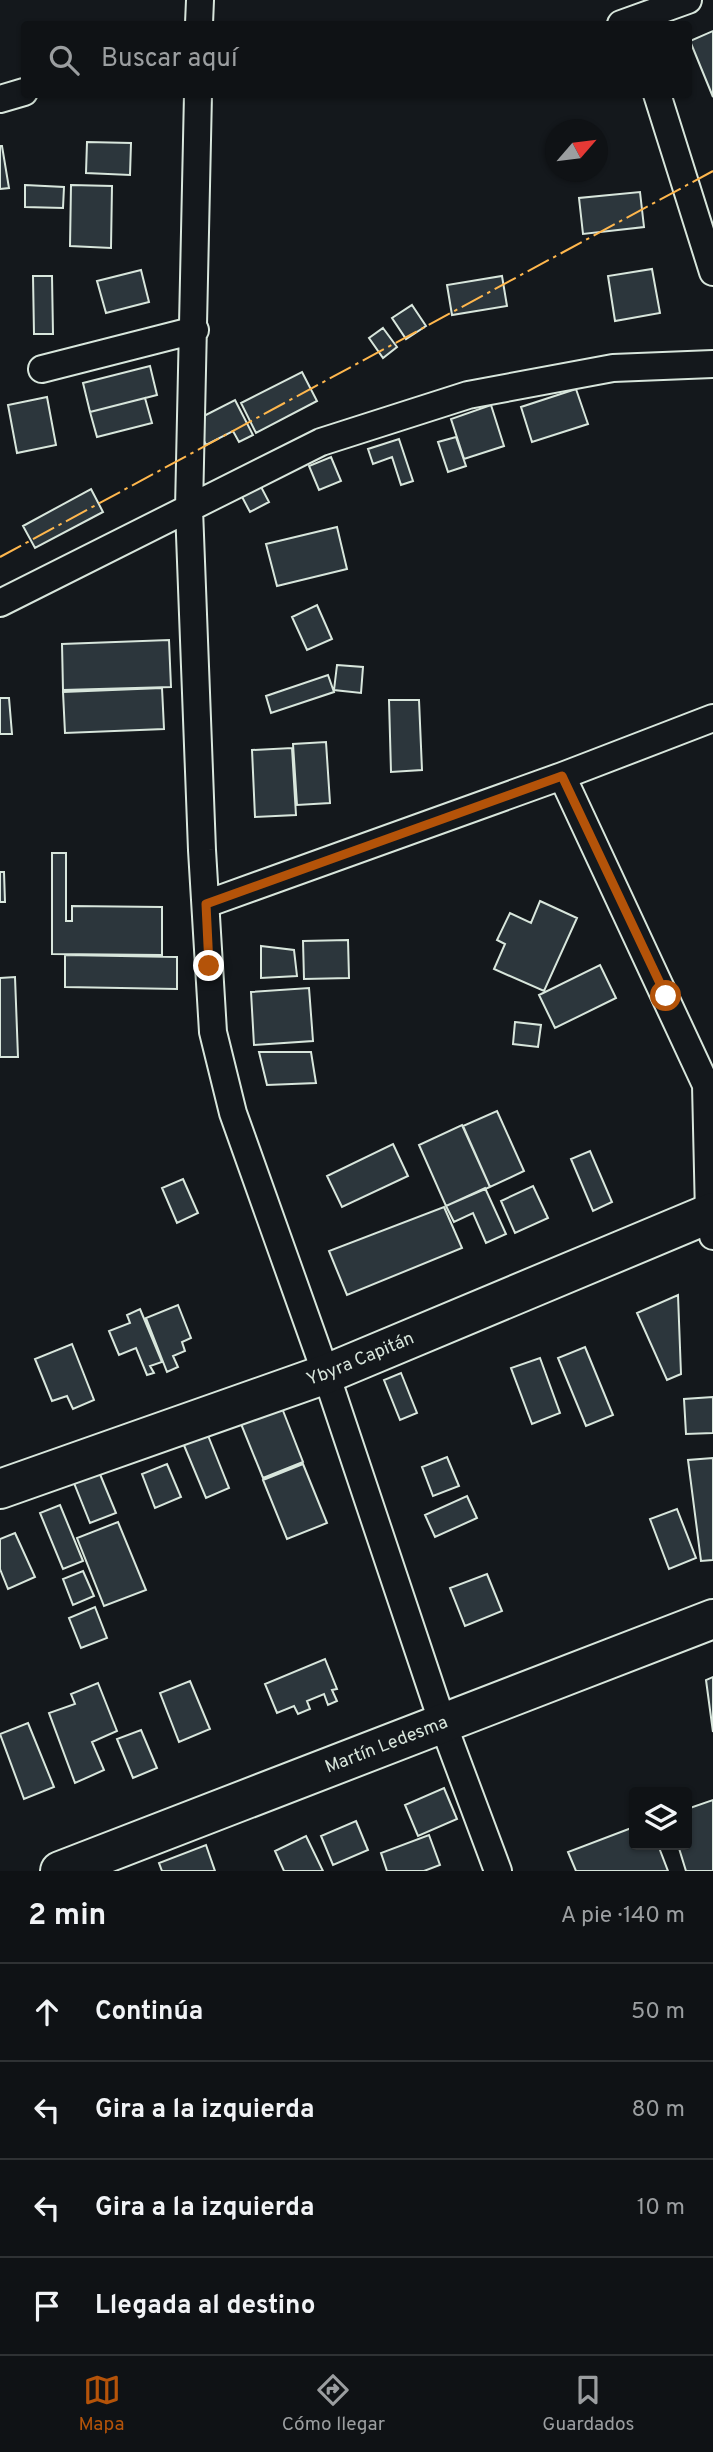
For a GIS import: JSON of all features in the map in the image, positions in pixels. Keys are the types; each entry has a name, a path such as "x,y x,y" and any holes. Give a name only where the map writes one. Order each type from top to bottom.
{"street":[{"path":"635,21 688,0"},
{"path":"0,99 21,93"},
{"path":"198,98 195,330 189,509 202,850 213,1032 230,1099 326,1374 443,1724 498,1871"},
{"path":"658,98 713,272"},
{"path":"42,369 195,330"},
{"path":"0,603 321,442 468,395 613,368 713,365"},
{"path":"206,904 562,776 713,718"},
{"path":"562,776 706,1084 712,1221"},
{"name":"Ybyra Capitán","path":"0,1489 326,1374 712,1221"},
{"name":"Martín Ledesma","path":"60,1871 713,1619"}],"building":[{"path":"713,31 713,97 692,46 692,40"},
{"path":"87,142 131,143 130,175 86,173"},
{"path":"0,146 9,188 0,189"},
{"path":"25,185 64,187 63,208 25,207"},
{"path":"71,185 112,186 111,248 70,246"},
{"path":"640,192 644,227 583,234 579,198"},
{"path":"652,269 660,313 615,321 608,276"},
{"path":"141,270 149,302 106,313 97,281"},
{"path":"33,276 52,276 53,334 34,334"},
{"path":"502,276 507,306 452,315 447,285"},
{"path":"412,305 426,326 406,339 392,318"},
{"path":"383,328 397,347 383,358 369,338"},
{"path":"150,366 157,395 90,412 83,383"},
{"path":"302,372 317,401 256,433 241,403"},
{"path":"576,389 588,424 532,442 521,407"},
{"path":"47,397 56,445 17,453 8,405"},
{"path":"145,398 152,423 97,437 90,412"},
{"path":"235,400 253,435 239,442 233,431 206,445 194,421"},
{"path":"491,405 504,446 464,459 451,419"},
{"path":"456,437 466,466 448,472 438,442"},
{"path":"399,439 413,481 401,485 392,457 373,464 368,449"},
{"path":"331,457 341,481 319,490 309,466"},
{"path":"259,483 269,502 250,512 240,493"},
{"path":"91,489 103,512 35,548 23,526"},
{"path":"337,527 347,569 277,586 266,544"},
{"path":"317,605 332,639 307,650 292,617"},
{"path":"169,640 171,687 63,690 62,644"},
{"path":"337,665 363,667 361,693 334,690"},
{"path":"328,675 334,692 271,713 266,696"},
{"path":"162,688 164,729 65,733 63,692"},
{"path":"0,698 9,698 12,734 0,734"},
{"path":"389,700 419,700 422,770 391,772"},
{"path":"326,742 330,803 297,805 293,744"},
{"path":"292,748 296,815 255,817 252,750"},
{"path":"52,853 66,853 66,921 72,921 72,906 162,907 162,955 52,954"},
{"path":"0,872 4,872 5,902 0,902"},
{"path":"540,901 577,918 544,991 494,969 505,944 497,940 510,913 531,923"},
{"path":"348,940 349,978 304,979 303,941"},
{"path":"261,946 294,950 297,976 261,978"},
{"path":"65,955 177,957 177,989 65,987"},
{"path":"600,965 616,998 555,1028 539,995"},
{"path":"15,977 18,1057 0,1057 0,978"},
{"path":"309,988 313,1041 254,1045 251,992"},
{"path":"515,1022 541,1025 538,1047 513,1044"},
{"path":"259,1052 311,1052 316,1083 267,1085"},
{"path":"497,1111 524,1171 490,1187 463,1126"},
{"path":"462,1125 490,1187 446,1206 419,1145"},
{"path":"393,1144 408,1176 342,1207 327,1176"},
{"path":"590,1151 612,1202 593,1211 571,1159"},
{"path":"183,1179 198,1213 177,1223 162,1188"},
{"path":"533,1186 548,1218 515,1233 501,1201"},
{"path":"485,1188 506,1234 486,1243 473,1213 454,1222 446,1206"},
{"path":"444,1207 462,1248 347,1295 329,1251"},
{"path":"678,1295 681,1374 667,1380 637,1313"},
{"path":"178,1305 191,1338 182,1342 185,1351 173,1356 178,1367 167,1372 146,1318"},
{"path":"140,1309 162,1362 150,1366 154,1373 147,1375 136,1348 119,1355 109,1331 130,1323 127,1315"},
{"path":"72,1344 94,1400 73,1409 67,1396 52,1401 35,1359"},
{"path":"585,1347 613,1415 586,1426 558,1358"},
{"path":"540,1358 560,1413 532,1424 511,1368"},
{"path":"401,1373 417,1413 400,1420 384,1380"},
{"path":"713,1397 713,1433 686,1434 684,1399"},
{"path":"280,1403 303,1462 263,1478 239,1419"},
{"path":"207,1433 229,1488 206,1498 183,1443"},
{"path":"447,1457 459,1486 433,1496 422,1467"},
{"path":"713,1458 713,1560 701,1561 688,1460"},
{"path":"167,1464 181,1497 155,1508 142,1474"},
{"path":"303,1464 327,1523 287,1539 263,1480"},
{"path":"97,1467 116,1513 90,1523 72,1478"},
{"path":"467,1496 477,1518 435,1537 425,1515"},
{"path":"60,1505 83,1561 63,1569 40,1513"},
{"path":"677,1509 696,1558 669,1569 650,1519"},
{"path":"118,1522 146,1590 104,1606 77,1538"},
{"path":"15,1533 35,1577 8,1589 0,1569 0,1539"},
{"path":"83,1571 94,1596 73,1605 63,1579"},
{"path":"487,1574 502,1611 465,1626 450,1588"},
{"path":"95,1607 107,1638 81,1648 69,1618"},
{"path":"325,1659 337,1689 332,1690 337,1701 328,1705 324,1694 307,1701 310,1709 298,1714 294,1706 277,1713 265,1684"},
{"path":"713,1677 713,1732 706,1680"},
{"path":"190,1681 210,1729 179,1742 160,1693"},
{"path":"98,1683 117,1731 92,1742 104,1770 75,1783 49,1713 75,1704 71,1694"},
{"path":"28,1723 54,1787 24,1799 0,1734"},
{"path":"141,1730 157,1768 133,1778 117,1739"},
{"path":"444,1788 457,1819 418,1836 405,1805"},
{"path":"713,1800 713,1871 686,1871 680,1850 692,1850 692,1807"},
{"path":"356,1821 368,1850 333,1865 321,1836"},
{"path":"629,1829 629,1850 660,1850 668,1871 576,1871 568,1852"},
{"path":"429,1835 440,1865 424,1871 387,1871 381,1853"},
{"path":"306,1836 323,1871 284,1871 275,1851"},
{"path":"206,1845 215,1871 162,1871 159,1863"}],"power":[{"path":"0,557 713,171"}],"route":[{"path":"209,966 206,904 562,776 666,996"}]}
